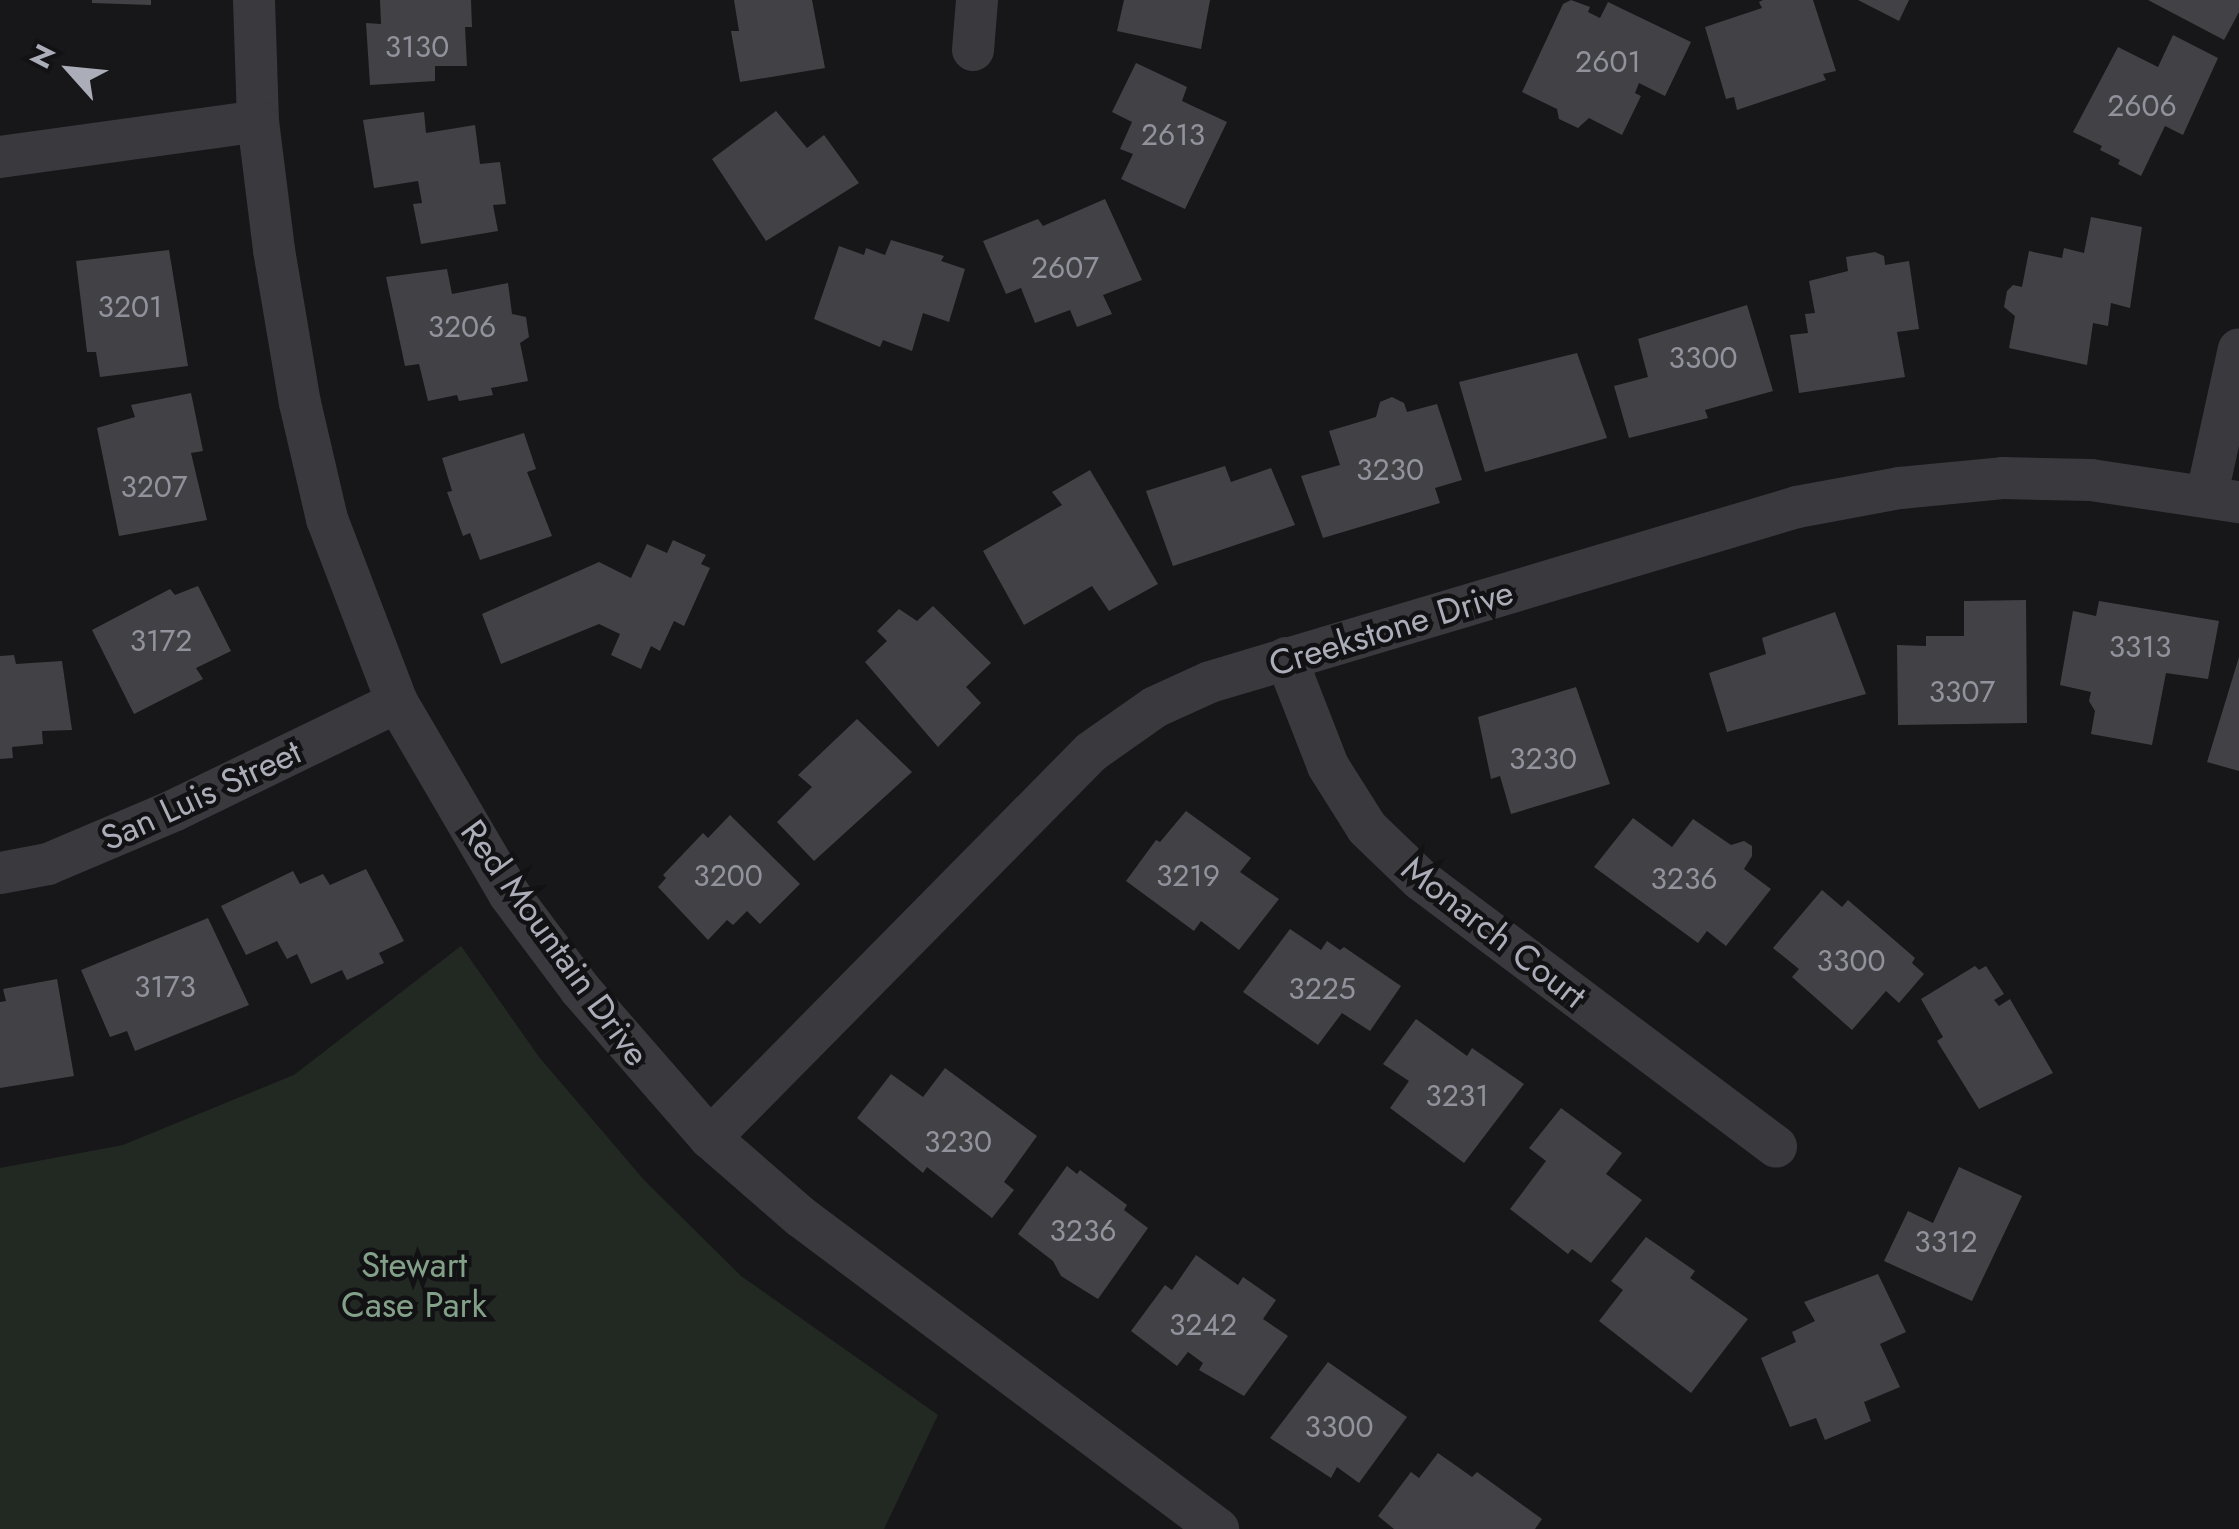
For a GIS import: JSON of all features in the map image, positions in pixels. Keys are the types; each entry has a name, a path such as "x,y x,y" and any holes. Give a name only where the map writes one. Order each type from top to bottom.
{"street":[{"name":"Red Mountain Drive","path":"254,0 258,121 300,403 327,519 397,702 444,789 521,910 580,989 710,1138 801,1218 1218,1529"},
{"path":"973,50 978,0"},
{"path":"0,157 258,121"},
{"path":"2223,498 2239,349"},
{"name":"Creekstone Drive","path":"710,1138 1091,752 1155,707 1210,682 1798,507 2003,478 2091,480 2223,498"},
{"name":"Monarch Court","path":"1286,658 1328,766 1368,828 1421,880 1776,1147"},
{"name":"San Luis Street","path":"0,873 48,864 102,841 397,702"}],"green space":[{"name":"Stewart Case Park","path":"461,946 539,1057 644,1180 741,1276 938,1415 884,1529 0,1529 0,1168 123,1145 294,1075"}],"building":[{"path":"151,0 151,5 92,3"},
{"path":"380,0 471,0 472,27 465,27 467,66 435,66 435,81 370,85 366,23 381,24"},
{"path":"734,0 812,0 825,68 740,82 731,31 739,31"},
{"path":"1124,0 1210,0 1201,49 1117,31"},
{"path":"1571,0 1590,7 1588,12 1600,18 1608,2 1691,42 1665,96 1639,83 1635,93 1641,96 1622,135 1589,118 1578,128 1559,119 1557,109 1522,92 1563,4"},
{"path":"1813,0 1836,71 1823,74 1826,80 1737,110 1734,97 1726,99 1705,27 1762,8 1759,2"},
{"path":"1858,0 1909,0 1899,21"},
{"path":"2148,0 2239,0 2239,12 2224,40"},
{"path":"2173,35 2218,58 2183,135 2165,126 2141,176 2118,164 2120,160 2100,150 2102,146 2073,132 2118,47 2158,67"},
{"path":"1136,63 1187,87 1182,101 1227,122 1185,209 1121,179 1133,154 1120,149 1132,122 1112,112"},
{"path":"776,111 807,148 824,135 859,183 766,241 712,159"},
{"path":"424,112 426,133 475,125 480,164 500,162 506,204 493,205 498,231 421,244 413,204 422,203 418,181 374,188 363,120"},
{"path":"1105,199 1142,280 1103,295 1112,314 1077,327 1070,310 1035,323 1021,288 1006,294 983,241 1038,219 1043,226"},
{"path":"2091,217 2142,227 2130,308 2111,303 2108,326 2093,323 2087,365 2009,348 2015,316 2004,307 2007,291 2013,285 2022,287 2029,251 2062,258 2064,248 2084,253"},
{"path":"891,240 944,256 941,261 965,269 949,322 923,313 912,351 883,340 880,347 814,319 839,246 864,255 866,248 885,255"},
{"path":"169,250 188,366 100,377 96,352 87,352 76,261"},
{"path":"1875,252 1884,256 1885,265 1909,261 1919,329 1897,332 1905,377 1799,393 1790,335 1808,333 1805,314 1815,313 1809,281 1848,271 1846,257"},
{"path":"447,269 452,294 508,283 512,314 526,317 529,337 520,343 528,381 491,388 493,395 459,401 457,395 428,401 419,364 405,366 386,277"},
{"path":"1747,305 1773,391 1705,410 1708,418 1629,438 1614,386 1648,377 1638,339"},
{"path":"1577,353 1607,438 1485,472 1459,382"},
{"path":"191,393 203,451 191,453 207,520 119,536 97,428 135,417 131,405"},
{"path":"1392,397 1404,403 1407,412 1437,404 1462,480 1435,488 1440,503 1323,538 1301,476 1340,465 1329,431 1376,417 1380,402"},
{"path":"524,433 536,469 527,472 552,536 480,560 470,533 463,536 447,492 452,491 442,458"},
{"path":"1225,466 1231,482 1271,468 1295,525 1173,566 1146,491"},
{"path":"1090,470 1158,584 1109,611 1092,586 1024,625 983,551 1062,505 1052,492"},
{"path":"673,540 706,555 701,564 710,568 684,626 674,621 660,651 651,646 641,669 611,655 620,634 599,624 501,664 482,614 599,562 631,578 647,544 667,553"},
{"path":"198,586 231,651 196,668 203,679 134,714 92,630 170,589 175,595"},
{"path":"2026,600 2027,723 1898,725 1897,645 1926,646 1926,636 1964,636 1964,601"},
{"path":"2099,601 2219,621 2208,679 2166,673 2152,745 2091,734 2095,711 2089,701 2091,692 2060,685 2073,611 2096,616"},
{"path":"933,606 991,663 966,687 981,703 938,747 865,662 887,641 877,631 899,609 917,621"},
{"path":"1835,612 1866,694 1727,732 1709,673 1766,654 1762,638"},
{"path":"14,655 16,664 62,661 72,730 42,731 43,744 12,747 13,758 0,759 0,656"},
{"path":"2239,657 2239,771 2207,762"},
{"path":"1576,687 1610,784 1511,814 1500,776 1491,779 1478,717"},
{"path":"857,719 912,772 814,861 777,822 812,787 798,775"},
{"path":"1186,811 1251,858 1240,872 1279,899 1239,950 1201,921 1194,931 1126,881 1156,840 1160,842"},
{"path":"730,815 800,884 760,924 747,911 733,925 727,920 708,940 658,887 666,878 663,875 703,833 708,838"},
{"path":"1633,818 1672,847 1693,819 1731,845 1744,841 1752,846 1752,856 1744,869 1771,889 1726,946 1707,931 1698,943 1594,867"},
{"path":"366,869 404,941 379,953 384,963 347,980 342,970 311,984 297,954 287,959 277,941 246,955 221,906 293,871 300,884 323,874 330,885"},
{"path":"1822,890 1842,907 1848,900 1915,958 1912,963 1924,974 1899,1003 1886,991 1852,1030 1792,977 1799,969 1773,948"},
{"path":"208,918 249,1005 135,1051 127,1031 110,1037 81,970"},
{"path":"1290,929 1321,950 1327,941 1340,950 1344,947 1401,986 1370,1031 1342,1013 1318,1045 1243,992"},
{"path":"1975,966 1979,970 1986,966 2004,994 1994,1000 1999,1006 2010,999 2053,1073 1979,1109 1937,1041 1943,1037 1921,999"},
{"path":"57,979 74,1076 0,1088 0,1002 6,1001 3,989"},
{"path":"1416,1019 1467,1056 1472,1048 1524,1084 1464,1163 1390,1108 1409,1081 1383,1064"},
{"path":"945,1068 1037,1136 1004,1182 1014,1190 992,1218 927,1167 923,1173 857,1118 891,1074 923,1097"},
{"path":"1561,1108 1622,1153 1606,1174 1642,1200 1591,1263 1572,1249 1568,1254 1510,1209 1546,1161 1529,1148"},
{"path":"1067,1166 1077,1174 1080,1170 1127,1205 1124,1210 1148,1228 1098,1299 1061,1276 1053,1261 1018,1234"},
{"path":"1959,1167 2022,1196 1972,1301 1884,1261 1908,1211 1933,1223"},
{"path":"1646,1237 1695,1271 1690,1278 1748,1319 1691,1393 1599,1321 1623,1290 1611,1281"},
{"path":"1196,1255 1238,1285 1243,1277 1276,1300 1263,1319 1288,1336 1244,1396 1199,1370 1203,1363 1188,1352 1177,1366 1131,1331 1165,1285 1172,1290"},
{"path":"1878,1274 1906,1332 1880,1344 1900,1387 1864,1402 1871,1421 1825,1440 1816,1418 1790,1427 1761,1358 1796,1342 1792,1332 1815,1321 1804,1302"},
{"path":"1328,1362 1407,1417 1359,1483 1337,1467 1331,1478 1270,1438"},
{"path":"1438,1453 1472,1477 1477,1472 1542,1519 1535,1529 1394,1529 1378,1516 1411,1472 1419,1478"}]}
